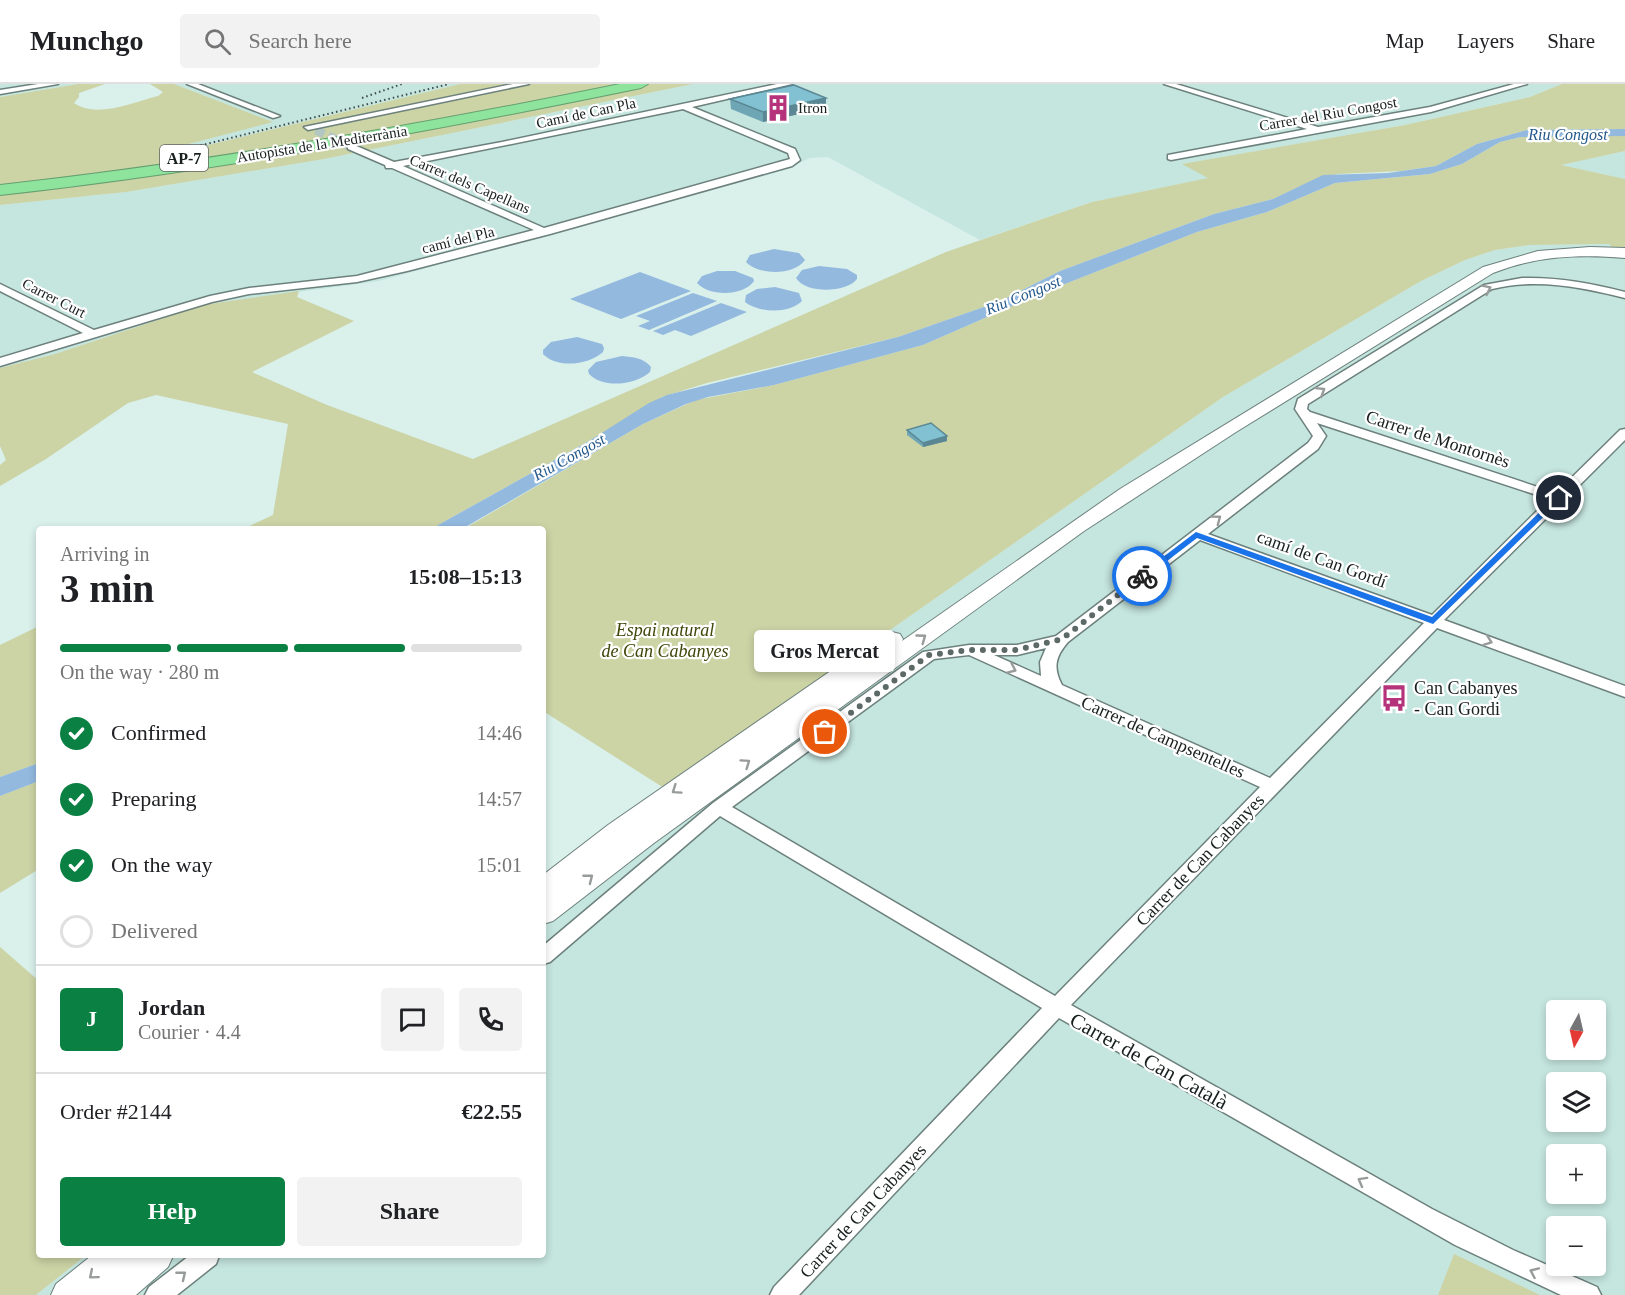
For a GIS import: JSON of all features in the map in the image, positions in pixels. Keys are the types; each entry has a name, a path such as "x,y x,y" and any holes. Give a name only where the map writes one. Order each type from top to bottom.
{"highway":[{"name":"Autopista de la Mediterrània","path":"0,180 193,157 366,128 593,84"},
{"name":"Autopista de la Mediterrània","path":"0,190 215,162 461,121 641,84"},
{"path":"0,175 139,161 366,128"}],"street":[{"path":"0,92 54,84"},
{"path":"191,84 276,116"},
{"path":"312,129 525,84"},
{"name":"Camí de Can Pla","path":"389,166 502,145 788,84"},
{"path":"1168,84 1319,130"},
{"name":"Carrer del Riu Congost","path":"1171,157 1431,109 1523,84"},
{"name":"camí del Pla","path":"0,362 210,299 249,291 357,279 546,232 789,164 795,160 792,151 683,106"},
{"name":"Carrer dels Capellans","path":"351,147 389,166 546,232"},
{"path":"546,888 636,819 1050,528 1145,465 1452,280 1485,262 1511,254 1551,248 1625,247"},
{"path":"546,912 644,837 1077,527 1146,480 1296,387 1497,266 1516,259 1547,254 1585,252 1625,254"},
{"path":"1055,688 1046,672 1049,653 1062,639 1313,446 1320,436 1300,406 1302,402 1488,287 1518,281 1552,281 1625,295"},
{"name":"Carrer Curt","path":"0,287 95,335"},
{"name":"Carrer de Montornès","path":"1306,415 1559,498"},
{"name":"Carrer de Can Cabanyes","path":"783,1295 1272,785 1433,621 1625,433"},
{"name":"camí de Can Gordí","path":"1196,534 1625,692"},
{"path":"546,954 719,807 929,655 969,650 1017,650 1062,639"},
{"name":"Carrer de Campsentelles","path":"969,650 1272,785"},
{"name":"Carrer de Can Català","path":"719,807 1056,1009 1435,1222 1511,1262 1588,1295"},
{"path":"69,1295 114,1258"},
{"path":"110,1295 153,1258"},
{"path":"158,1295 204,1258"}],"shaded area":[{"path":"0,84 78,84 0,97"},
{"path":"174,84 460,84 175,153 155,153 272,122"},
{"path":"693,84 1562,84 1530,97 1405,125 1183,164 1209,178 1092,202 980,240 828,157 809,158 789,169 379,281 203,305 55,354 0,368 0,205 126,192 324,159"},
{"path":"1625,151 1625,179 1560,165"},
{"path":"1609,244 1625,260 1625,1295 1540,1295 1454,1255 1438,1295 36,1295 82,1258 546,1258 546,874 664,788 1223,397 1421,281 1465,260 1495,250 1530,245"}],"green space":[{"path":"78,84 105,84 79,93 74,103 93,110 115,108 158,96 163,92 150,84 174,84 273,122 158,152 175,153 460,84 693,84 324,159 126,192 0,205 0,97"},
{"path":"1562,84 1625,84 1625,129 1527,130 1477,144 1436,166 1401,171 1338,174 1318,178 1273,199 1214,214 1060,271 1001,301 898,337 707,383 662,397 589,441 436,526 249,526 273,515 288,424 156,395 128,403 46,459 0,486 0,465 6,460 0,446 0,368 55,354 203,305 299,291 297,297 354,321 252,372 327,405 473,459 946,252 1092,202 1208,178 1182,164 1405,125 1530,97"},
{"name":"Espai natural de Can Cabanyes","path":"1625,136 1625,151 1561,165 1625,179 1625,260 1609,244 1530,245 1495,250 1465,260 1421,281 1223,397 664,788 546,713 546,526 469,526 643,424 696,400 774,385 923,345 1042,293 1197,232 1267,212 1335,183 1430,174 1462,164 1500,142 1521,137"},
{"path":"36,627 36,764 0,777 0,645"},
{"path":"36,782 36,871 0,893 0,796"},
{"path":"0,947 36,978 36,1258 82,1258 36,1295 0,1295"},
{"path":"1454,1254 1540,1295 1438,1295"}],"water":[{"name":"Riu Congost","path":"1625,129 1625,136 1521,137 1500,142 1462,164 1430,174 1335,183 1267,212 1197,232 1042,293 923,345 774,385 708,397 686,404 643,424 467,526 436,526 589,441 649,403 667,395 898,337 1001,301 1060,271 1214,214 1273,199 1323,175 1388,173 1436,166 1477,144 1527,130"},
{"path":"774,249 799,253 805,260 793,269 776,272 759,269 746,262 750,255"},
{"path":"819,266 847,269 857,275 857,279 844,287 826,290 808,287 796,278 802,270"},
{"path":"717,271 735,271 753,278 754,281 743,290 726,293 710,291 697,283 702,276"},
{"path":"640,272 691,291 621,319 570,299"},
{"path":"775,287 799,293 802,301 782,310 766,310 745,302 746,295 757,289"},
{"path":"693,293 717,301 649,330 638,326 650,321 636,316"},
{"path":"721,303 747,312 691,336 675,330 663,335 653,331"},
{"path":"577,337 602,344 603,352 590,360 573,364 556,362 543,354 543,350 551,342"},
{"path":"622,356 642,360 651,367 650,372 637,380 619,384 602,382 589,374 588,370 596,362"},
{"path":"36,764 36,782 0,796 0,777"}],"building":[{"path":"794,85 826,98 763,112 730,99"},
{"path":"931,423 947,436 923,443 907,430"}],"tunnel":[{"path":"316,130 351,147"}],"railway":[{"path":"362,98 402,84"},
{"path":"170,153 449,84"}],"way so far":[{"path":"825,732 929,655 969,650 1017,650 1062,639 1142,576"}],"place":[{"name":"Itron","path":"778,108"},
{"name":"Can Cabanyes - Can Gordi","path":"1394,698"},
{"name":"Gros Mercat","path":"825,732"}],"route":[{"path":"1142,576 1196,534 1433,621 1559,498"}]}
